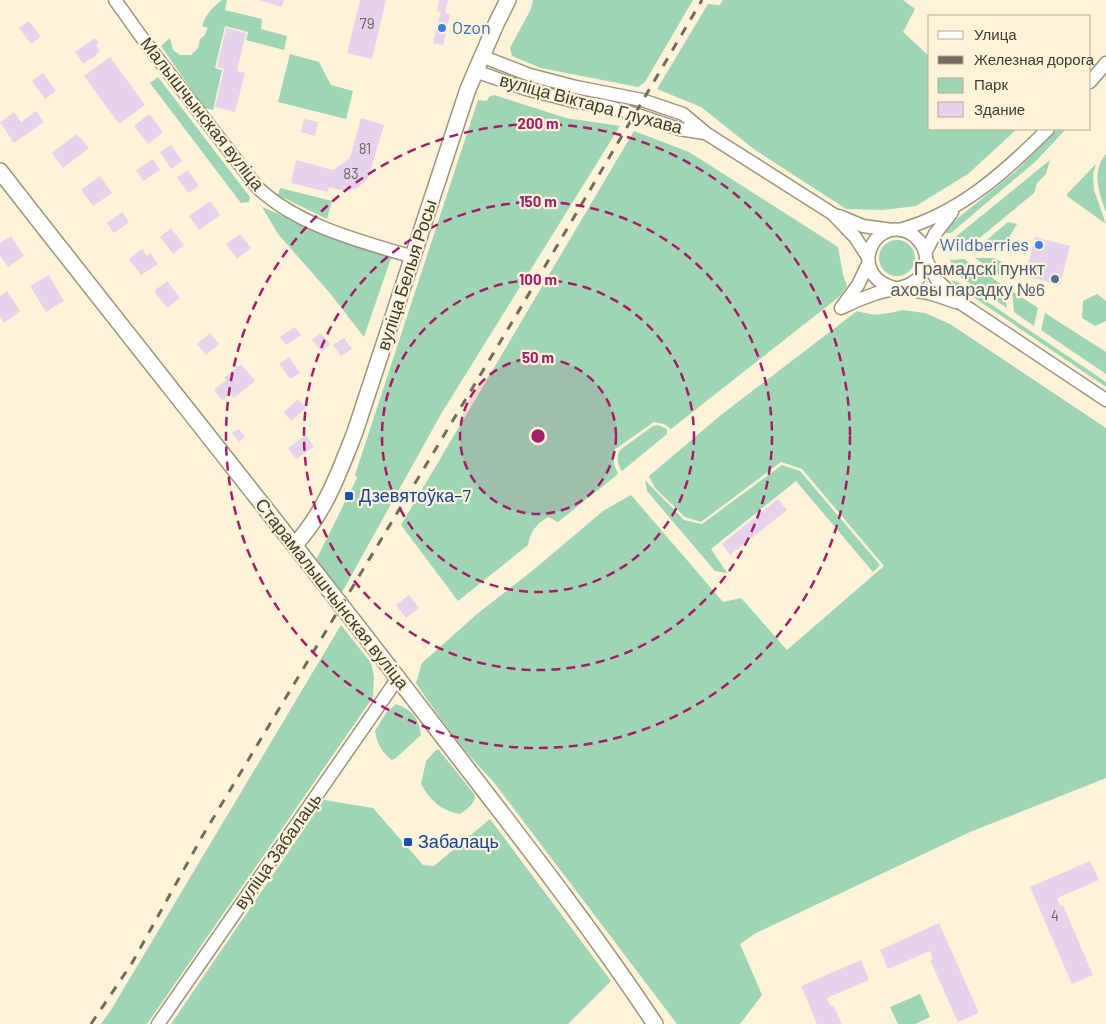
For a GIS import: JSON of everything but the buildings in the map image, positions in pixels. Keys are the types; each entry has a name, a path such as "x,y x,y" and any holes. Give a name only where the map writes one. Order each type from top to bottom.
{"main road":[{"name":"вуліца Белыя Росы","path":"295,545 311,527 339,473 355,432 454,128 475,71 508,0"},
{"name":"Старамалышчынская вуліца","path":"0,171 398,678 561,891 655,1024"}],"street":[{"name":"Малышчынская вуліца","path":"115,0 256,187 269,199 285,209 328,229 413,257"},
{"name":"вуліца Віктара Глухава","path":"482,56 530,75 576,87 642,100 683,114 707,134 833,214 863,226 895,230"},
{"path":"1091,81 1106,63"},
{"name":"вуліца Віктара Глухава","path":"475,71 526,89 573,101 605,106 679,129 707,134"},
{"path":"956,206 939,228 926,256 921,275 916,281 909,286 867,296 841,308 858,285 868,261 870,248 875,240 883,234 921,224 956,206 1019,158 1047,130"},
{"name":"вуліца Віктара Глухава","path":"833,214 856,237 868,261"},
{"path":"895,230 908,232 916,237 922,244 937,280 962,304 1106,400"},
{"path":"868,261 872,273 878,281 886,286 941,296 962,304"},
{"name":"вуліца Забалаць","path":"158,1024 398,678"}],"green space":[{"path":"222,0 227,0 225,10 262,19 261,29 287,36 284,50 246,40 248,32 225,26 215,68 222,70 213,110 204,108 161,46 170,38 173,50 180,55 191,55 198,48 200,39 208,28 202,26 205,18"},
{"path":"533,0 693,0 645,82 638,87 541,68 512,56 510,48 531,9"},
{"path":"723,0 903,0 915,9 903,32 928,55 928,130 1016,130 968,174 916,206 883,210 846,209 755,150 701,107 657,89 708,4 720,5"},
{"path":"290,54 319,62 331,85 353,91 346,119 278,102"},
{"path":"158,77 250,197 249,202 241,203 150,83"},
{"path":"494,95 566,118 620,126 441,414 341,594 315,562 357,478 355,475 478,100 487,101 489,97"},
{"path":"1057,130 1065,130 1035,162 951,233 943,233 943,230 1015,172"},
{"path":"634,131 689,152 838,247 847,286 840,296 671,429 664,424 654,422 614,450 614,464 618,474 558,522 548,517 540,522 532,532 528,545 458,601 401,525"},
{"path":"1106,154 1106,212 1099,190 1098,175 1101,161"},
{"path":"1050,160 1046,174 1037,183 1034,193 965,250 950,249 953,239"},
{"path":"1096,164 1093,174 1094,190 1106,224 1067,196"},
{"path":"280,188 332,201 327,219 278,195"},
{"path":"262,207 320,233 391,258 364,337 329,292 278,234"},
{"path":"1008,222 1017,224 1007,241 997,244 993,248 976,249"},
{"path":"897,240 904,241 910,245 914,251 914,265 910,271 904,275 897,276 890,275 884,271 880,265 879,258 880,251 884,245 890,241"},
{"path":"975,258 994,258 1002,262 1003,278"},
{"path":"964,259 1004,286 1007,308 955,272 950,260"},
{"path":"951,280 958,282 1106,382 1106,387 954,284"},
{"path":"1012,291 1038,308 1034,326 1014,312"},
{"path":"1097,294 1106,301 1106,321 1095,326 1082,318 1083,301"},
{"path":"903,310 925,313 950,324 1106,428 1106,778 970,832 756,933 740,944 762,995 740,1024 677,1024 492,780 461,746 433,708 416,683 422,663 477,614 537,567 603,511 631,495 723,602 741,598 787,650 884,566 802,469 781,462 701,522 685,517 655,488 649,476 721,415 857,311 886,314"},
{"path":"1045,313 1106,352 1106,374 1041,330"},
{"path":"658,425 667,429 667,434 622,471 618,461 620,450 653,426"},
{"path":"782,465 800,471 880,565 873,572 796,481 711,549 727,573 715,571 647,491 645,480 684,520 702,524"},
{"path":"341,625 371,663 374,676 373,697 147,1024 101,1024 111,1010"},
{"path":"396,704 414,715 421,735 392,760 380,747 375,731 386,713"},
{"path":"436,750 439,750 475,795 472,804 460,814 453,813 437,804 421,784 426,761"},
{"path":"324,800 373,808 423,865 434,866 490,819 611,981 568,1024 171,1024"},
{"path":"920,994 930,1017 915,1024 898,1024 890,1007"}],"railway":[{"path":"91,1024 132,963 203,835 514,319 702,0"}],"place":[{"name":"Ozon","path":"442,28"},
{"name":"Wildberries","path":"1039,245"},
{"name":"Грамадскі пункт аховы парадку №6","path":"1055,279"},
{"name":"Дзевятоўка–7","path":"349,496"},
{"name":"Забалаць","path":"408,842"}]}
